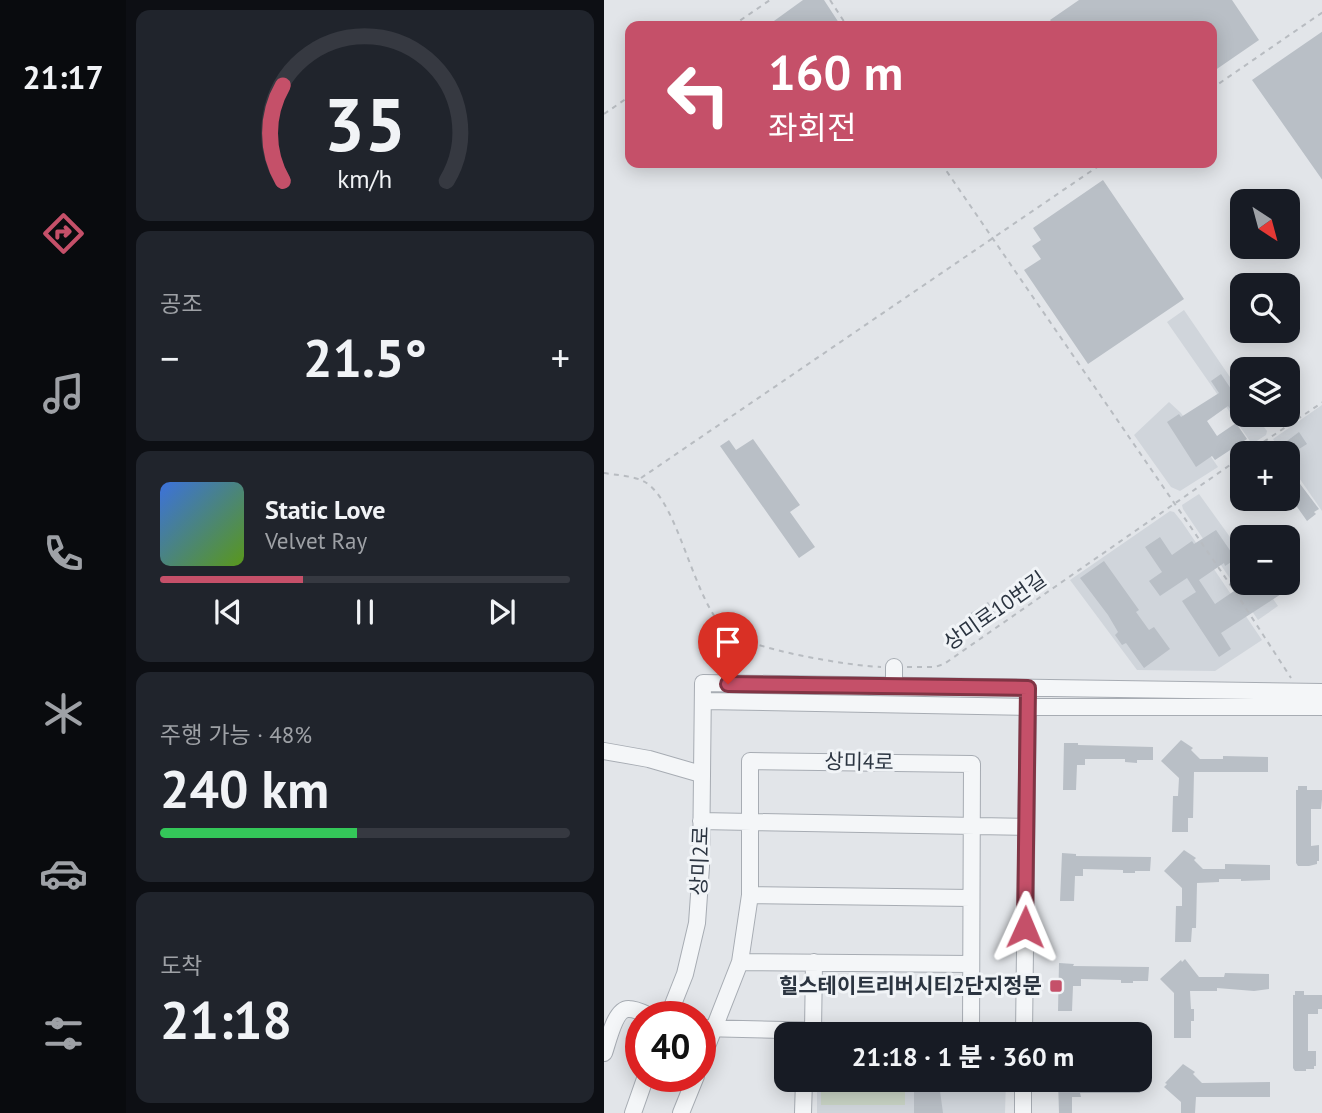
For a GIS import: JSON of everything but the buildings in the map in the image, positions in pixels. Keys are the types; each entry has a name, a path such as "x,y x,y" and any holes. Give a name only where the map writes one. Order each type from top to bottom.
{"street":[{"path":"894,667 894,686"},
{"path":"1322,692 704,684 704,701 1029,707 1322,706"},
{"path":"1024,1022 1028,688"},
{"name":"상미2로","path":"674,1001 693,947 700,889 704,701"},
{"path":"604,751 648,759 701,774"},
{"name":"상미4로","path":"716,1009 739,962 750,895 750,761 972,764 971,1022"},
{"path":"701,821 749,824 1026,827"},
{"path":"750,895 971,898"},
{"path":"739,962 971,964"},
{"path":"809,1022 814,962"},
{"path":"604,1053 622,1010 625,1010"},
{"path":"716,1028 774,1031"},
{"path":"633,1113 641,1092"},
{"path":"682,1113 690,1092"},
{"path":"803,1113 804,1092"},
{"path":"1023,1092 1023,1113"}],"path":[{"path":"739,21 770,0"},
{"path":"830,0 844,21"},
{"path":"1217,85 1322,12"},
{"path":"604,114 625,99"},
{"path":"945,168 1285,668 1296,692"},
{"path":"604,473 640,479 1096,168"},
{"path":"1265,441 1322,402"},
{"name":"상미로10번길","path":"640,479 651,486 663,501 706,597 718,621 729,633 758,645 867,666 935,667 944,664 1230,465"}],"shaded area":[{"path":"1184,310 1230,377 1230,412 1167,322"},
{"path":"1169,402 1181,413 1218,467 1180,491 1171,487 1134,435"},
{"path":"1322,405 1322,511 1300,479 1300,441 1273,439 1290,427 1300,427 1300,420"},
{"path":"1240,427 1264,427 1266,435 1257,441 1250,441"},
{"path":"1199,494 1230,537 1230,579 1183,509 1182,505"},
{"path":"1170,511 1174,512 1262,640 1215,671 1137,670 1070,580"},
{"path":"1241,595 1270,595 1278,606 1258,620"},
{"path":"817,1092 1006,1092 1005,1113 817,1113"}],"green space":[{"path":"821,1092 905,1092 905,1105 821,1105"}],"place":[{"name":"힐스테이트리버시티2단지정문","path":"1056,986"}],"route":[{"path":"728,684 1028,688 1025,927"}]}
